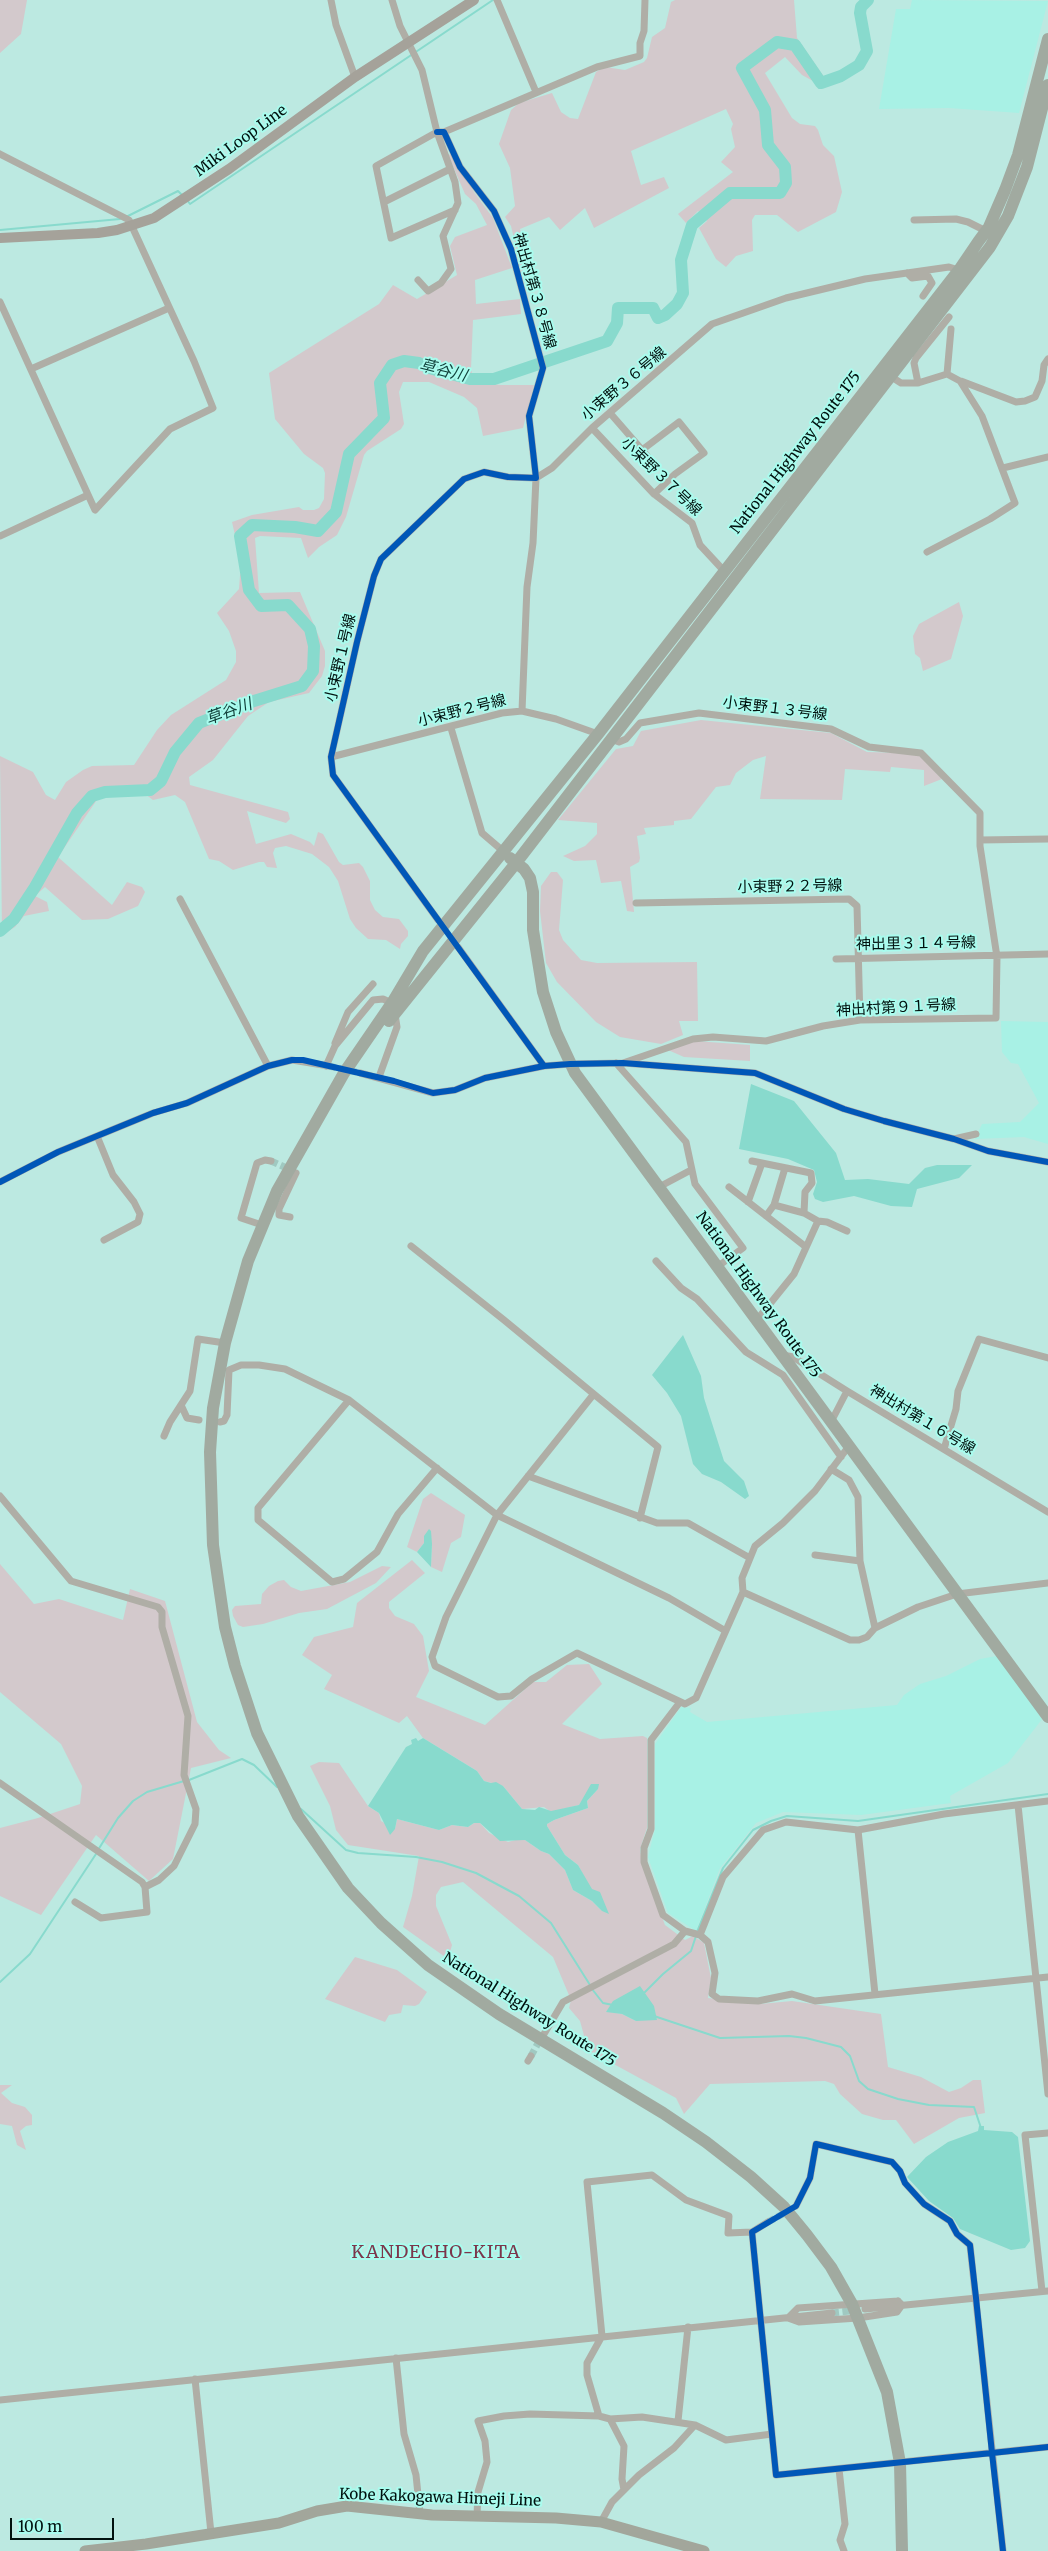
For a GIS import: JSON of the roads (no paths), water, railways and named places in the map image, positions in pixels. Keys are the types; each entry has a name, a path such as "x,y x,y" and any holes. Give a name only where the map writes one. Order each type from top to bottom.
{"highway":[{"name":"National Highway Route 175","path":"393,1008 437,964 629,716 887,373 986,231 1005,190 1018,155 1045,66 1048,39"},
{"name":"National Highway Route 175","path":"902,2551 900,2463 887,2392 862,2314 852,2304 831,2267 784,2207 751,2177 706,2142 663,2113 499,2014 428,1965 381,1923 348,1888 318,1848 284,1790 257,1733 237,1674 225,1628 213,1545 210,1484 213,1408 224,1368 225,1343 236,1300 262,1225 295,1156 325,1107 349,1079 393,1008 423,951 598,734 725,572 999,234 1027,167 1048,85"},
{"name":"National Highway Route 175","path":"502,851 530,878 533,930 542,985 556,1032 570,1064 831,1422 845,1451 957,1594 1048,1717"}],"main road":[{"name":"Miki Loop Line","path":"0,238 98,233 133,226 154,218 180,204 355,77 474,0"},
{"name":"Kobe Kakogawa Himeji Line","path":"85,2551 146,2544 279,2523 317,2511 347,2506 420,2514 556,2518 602,2522 677,2547 704,2551"}],"street":[{"path":"331,0 336,25 355,77"},
{"path":"392,0 408,43 422,70 455,182 458,203 443,236 451,269 441,283 428,291 418,280"},
{"path":"497,0 536,92"},
{"path":"455,210 391,238 376,166 440,132 536,92 597,68 640,56 640,43 644,31 645,0"},
{"name":"神出村第３８号線","path":"440,132 460,167 494,211 511,249 543,368 529,416 536,478"},
{"path":"0,302 95,510 170,429 213,408 133,226 117,212 1,156"},
{"path":"384,202 450,169"},
{"path":"914,220 956,219 968,222 986,231"},
{"name":"小束野３６号線","path":"536,478 552,468 592,428 712,324 809,292 907,273 949,267 959,270"},
{"path":"907,273 912,278 928,276 932,282 923,296"},
{"path":"31,370 169,308"},
{"path":"918,383 914,363 916,358 949,317"},
{"path":"0,324 8,321"},
{"path":"947,374 952,329"},
{"path":"887,373 901,383 918,383 947,374 960,381 1016,402 1034,397 1042,381 1044,365 1048,359"},
{"path":"927,552 1015,503 982,416 960,381"},
{"path":"610,413 650,459"},
{"path":"642,450 679,422 704,453 675,474 654,494"},
{"name":"小束野３７号線","path":"592,428 654,494 692,523 700,545 725,572"},
{"path":"1003,468 1048,457"},
{"name":"小束野１号線","path":"438,920 333,776 331,757 364,613 374,576 381,559 464,479 484,472 508,477 536,478"},
{"path":"522,711 527,587 533,543 536,478"},
{"path":"0,536 88,495"},
{"name":"小束野２号線","path":"331,757 451,728 502,713 522,711 556,719 598,734"},
{"name":"小束野１３号線","path":"611,739 619,742 626,739 640,723 698,713 831,729 869,747 921,753 980,813 980,840 997,957 996,1018"},
{"path":"629,716 630,723 637,726"},
{"path":"451,728 482,833 502,851"},
{"path":"980,840 1048,839"},
{"path":"180,899 268,1066"},
{"name":"小束野２２号線","path":"636,903 849,899 857,906 860,1020"},
{"path":"458,947 544,1066"},
{"name":"神出里３１４号線","path":"836,959 997,957 1048,954"},
{"path":"0,1182 58,1152 187,1103 268,1066 292,1060 327,1066 335,1039 348,1012 374,984"},
{"path":"334,1046 372,1000 383,999 393,1008 398,1027 379,1077"},
{"name":"神出村第９１号線","path":"620,1063 693,1039 713,1037 766,1041 806,1030 860,1020 996,1018"},
{"path":"620,1063 686,1142 695,1184 743,1248 717,1267"},
{"path":"360,1073 433,1093 455,1090 485,1078 544,1066 570,1064 620,1063 755,1073 844,1109 954,1139 988,1151 1048,1162"},
{"path":"954,1139 976,1134"},
{"path":"97,1136 113,1175 134,1202 140,1214 138,1222 104,1240"},
{"path":"262,1225 241,1218 257,1163 264,1160 270,1161"},
{"path":"752,1161 812,1173 812,1183 805,1192 804,1213"},
{"path":"748,1202 762,1163"},
{"path":"766,1216 774,1204 785,1168"},
{"path":"659,1187 691,1170"},
{"path":"290,1217 279,1215 279,1209 296,1173"},
{"path":"729,1187 806,1247"},
{"path":"774,1204 804,1213 818,1221 828,1222 847,1231"},
{"path":"756,1321 794,1274 818,1221"},
{"path":"411,1246 658,1447 640,1518"},
{"path":"593,1394 497,1515 446,1617 432,1657 435,1666 498,1697 511,1696 532,1680 577,1653 685,1704 696,1698 724,1630 743,1592 742,1578 755,1546 816,1491 845,1451 783,1375 746,1352 697,1299 681,1288 656,1261"},
{"path":"944,1449 956,1409 958,1391 979,1338 1048,1358"},
{"path":"164,1436 192,1383 198,1339 225,1343"},
{"name":"神出村第１６号線","path":"782,1355 793,1356 847,1391 1048,1512"},
{"path":"220,1422 224,1421 227,1415 224,1368 241,1365 260,1365 285,1369 349,1400 497,1515 669,1598 724,1630"},
{"path":"831,1422 847,1391"},
{"path":"349,1400 258,1508 258,1520 332,1582 344,1579 378,1552 398,1514 437,1468"},
{"path":"181,1405 187,1418 199,1420"},
{"path":"831,1469 849,1480 858,1497 860,1561 876,1628"},
{"path":"528,1476 657,1523 688,1523 750,1558"},
{"path":"0,1496 71,1580 158,1607 162,1612 162,1627 188,1716 184,1775 196,1809 195,1824 174,1866 159,1880 145,1888"},
{"path":"815,1555 860,1561"},
{"path":"743,1592 850,1640 867,1637 876,1628 918,1607 957,1594 1048,1583"},
{"path":"680,1702 651,1740 652,1829 644,1848 644,1862 662,1915 685,1932 700,1935 708,1942 715,1973 712,1994 719,1998 758,2000 792,1994 815,2001 1048,1977"},
{"path":"0,1783 142,1882 145,1888 146,1912 101,1918 75,1902"},
{"path":"700,1935 723,1877 763,1830 786,1822 858,1830 944,1814 1048,1801"},
{"path":"1018,1805 1048,2094"},
{"path":"858,1830 876,1994"},
{"path":"544,2034 563,2002 674,1944 685,1932"},
{"path":"862,2314 902,2306 1045,2291 1025,2135 1048,2133"},
{"path":"796,2206 810,2178 816,2144 892,2162 900,2171 905,2183 924,2204 950,2221 957,2234 970,2245 1003,2551"},
{"path":"599,2416 588,2375 587,2363 602,2336 587,2182 652,2175 686,2200 729,2216 728,2233 752,2232 768,2222"},
{"path":"752,2232 776,2475 1048,2448"},
{"path":"788,2318 798,2308 898,2301 902,2306"},
{"path":"788,2318 799,2322 862,2314 897,2312 902,2306"},
{"path":"0,2400 832,2313"},
{"path":"678,2421 688,2328"},
{"path":"396,2358 404,2434 416,2475 420,2514"},
{"path":"195,2379 211,2533"},
{"path":"477,2516 478,2492 486,2462 486,2441 478,2421 530,2414 599,2416 610,2419 642,2417 695,2425 726,2440 772,2434"},
{"path":"610,2419 624,2446 622,2479 624,2490"},
{"path":"602,2522 612,2502 674,2448 695,2425"},
{"path":"839,2469 845,2524 840,2540 844,2551"}],"waterway":[{"path":"187,200 190,204 493,0"},
{"name":"草谷川","path":"0,931 14,919 35,887 77,813 92,796 105,792 150,790 161,781 175,752 199,723 254,701 302,686 313,671 314,646 310,629 288,605 261,606 249,590 240,536 252,525 295,527 318,531 336,512 349,454 384,418 380,383 392,365 404,361 419,363 429,368 470,379 494,379 607,341 617,323 618,308 653,308 658,318 665,315 677,304 683,293 681,260 692,225 730,193 780,193 786,183 785,167 768,145 765,110 742,68 777,42 795,45 821,83 841,76 859,65 867,51 860,13 861,7 868,0"},
{"path":"126,217 178,191 182,195"},
{"path":"0,230 120,219"},
{"path":"189,1780 242,1759 254,1765 277,1787"},
{"path":"98,1850 118,1818 133,1801 147,1792 184,1781"},
{"path":"697,1932 723,1868 753,1830 771,1821 787,1816 858,1821 1048,1794"},
{"path":"301,1809 346,1850 358,1853 416,1857 442,1862 476,1873 519,1896 551,1923 590,1985"},
{"path":"0,1982 30,1954 96,1854"},
{"path":"643,1994 663,1974 691,1951 696,1936"},
{"path":"592,1989 603,2003 613,2005"},
{"path":"654,2016 720,2038 789,2036 806,2038 841,2047 850,2056 859,2081 868,2089 898,2099 929,2105 974,2107 981,2128"}],"tunnel":[{"path":"329,1066 360,1073"},
{"path":"271,1161 291,1170"},
{"path":"531,2056 542,2036"},
{"path":"768,2222 790,2210"},
{"path":"832,2313 858,2310"}],"district":[{"name":"KANDECHO-KITA","path":"436,2253"}]}
